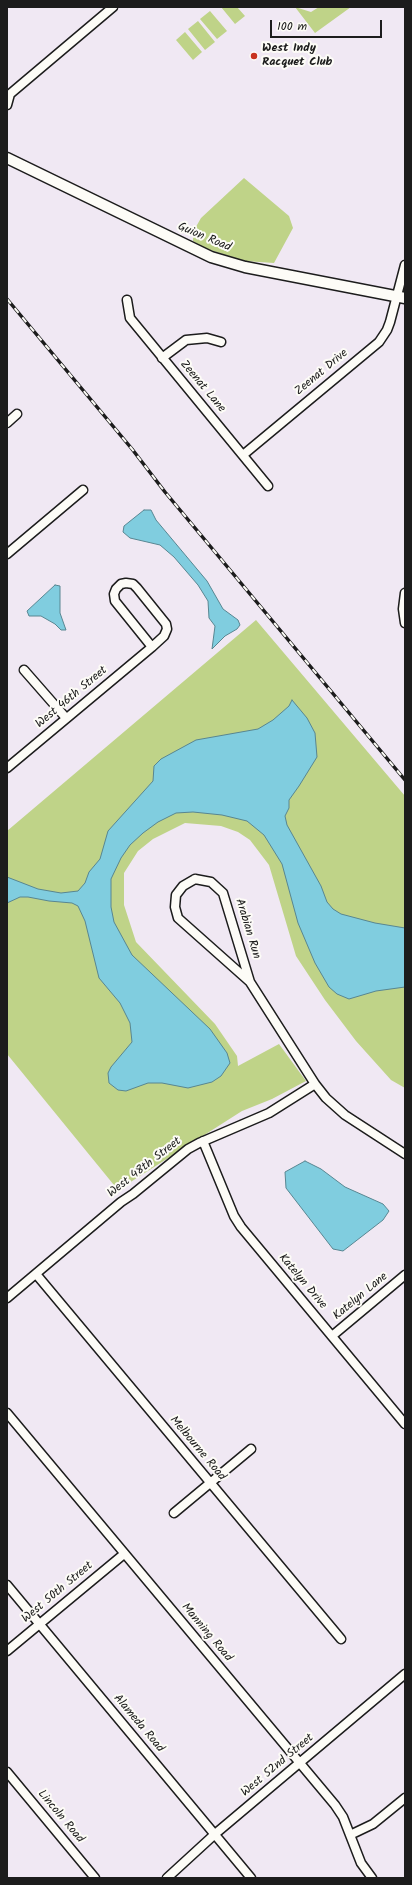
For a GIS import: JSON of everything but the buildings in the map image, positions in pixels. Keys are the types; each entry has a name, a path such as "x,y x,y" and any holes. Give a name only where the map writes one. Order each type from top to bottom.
{"street":[{"path":"7,105 9,95 113,7"},
{"name":"Guion Road","path":"7,158 211,257 245,267 401,297"},
{"name":"Zeenat Drive","path":"243,455 379,342 388,328 401,297 405,265"},
{"name":"Zeenat Lane","path":"127,300 130,318 268,486"},
{"path":"162,358 186,340 207,338 221,342"},
{"path":"7,423 17,414"},
{"path":"7,554 83,490"},
{"name":"West 46th Street","path":"7,768 152,647 164,636 166,624 136,587 129,583 121,584 115,590 115,601 152,647"},
{"path":"405,593 403,609 405,623"},
{"path":"24,670 66,718"},
{"name":"Arabian Run","path":"250,982 225,897 221,889 214,883 206,880 195,879 186,883 179,890 176,897 175,906 178,918 250,982 315,1084 326,1098 339,1111 405,1154"},
{"name":"West 48th Street","path":"7,1298 125,1199 188,1149 203,1141 269,1113 315,1084"},
{"name":"Katelyn Drive","path":"203,1141 234,1216 241,1227 405,1424"},
{"name":"Melbourne Road","path":"36,1274 341,1639"},
{"name":"Katelyn Lane","path":"332,1336 405,1275"},
{"name":"Manning Road","path":"7,1412 124,1554 337,1807 361,1863 372,1878"},
{"path":"174,1513 251,1449"},
{"name":"West 50th Street","path":"7,1651 124,1554"},
{"name":"Alameda Road","path":"7,1585 251,1878"},
{"name":"West 52nd Street","path":"168,1878 215,1834 405,1674"},
{"name":"Lincoln Road","path":"7,1772 95,1878"},
{"path":"350,1835 373,1824 405,1798"}],"green space":[{"path":"221,7 237,7 245,16 235,24"},
{"path":"295,7 311,12 319,7 351,7 315,33"},
{"path":"210,11 227,31 217,39 200,19"},
{"path":"198,21 215,42 205,50 188,29"},
{"path":"185,32 202,52 193,60 176,40"},
{"path":"244,178 289,216 293,228 274,263 245,261 204,248 193,241 193,232 201,218"},
{"path":"256,620 405,796 405,1088 391,1080 356,1041 325,1000 296,956 269,865 250,840 238,832 221,826 185,823 153,839 138,851 124,873 124,905 136,942 215,1024 237,1056 238,1066 279,1044 306,1081 272,1099 242,1111 118,1190 7,1054 7,831"}],"water":[{"path":"144,510 151,510 156,520 207,581 223,609 238,620 240,625 237,629 225,636 212,649 215,626 209,618 208,601 198,585 174,557 160,545 130,538 123,532 124,526"},
{"path":"55,585 60,586 60,613 66,630 61,630 55,624 41,616 29,616 27,611"},
{"path":"292,700 307,718 315,733 317,757 289,800 289,808 285,816 287,825 321,886 327,902 333,909 341,914 375,923 405,928 405,987 376,991 349,999 337,994 329,987 315,963 298,923 282,864 264,835 247,821 222,815 193,812 176,813 158,822 143,833 130,845 121,858 111,879 111,907 114,922 132,955 210,1029 227,1053 230,1063 221,1076 212,1082 188,1088 162,1083 148,1083 126,1091 118,1090 109,1083 108,1073 111,1067 132,1042 130,1023 120,1003 99,978 85,921 78,906 72,903 28,897 20,897 7,903 7,877 38,889 61,893 78,891 85,883 89,872 100,859 108,831 153,781 154,766 161,759 196,740 258,729 273,720 289,706"},
{"path":"305,1161 321,1169 345,1187 383,1204 389,1211 383,1220 343,1251 333,1249 286,1188 285,1172"}],"railway":[{"path":"7,299 132,449 165,492 405,780"}],"place":[{"name":"West Indy Racquet Club","path":"254,56"}]}
